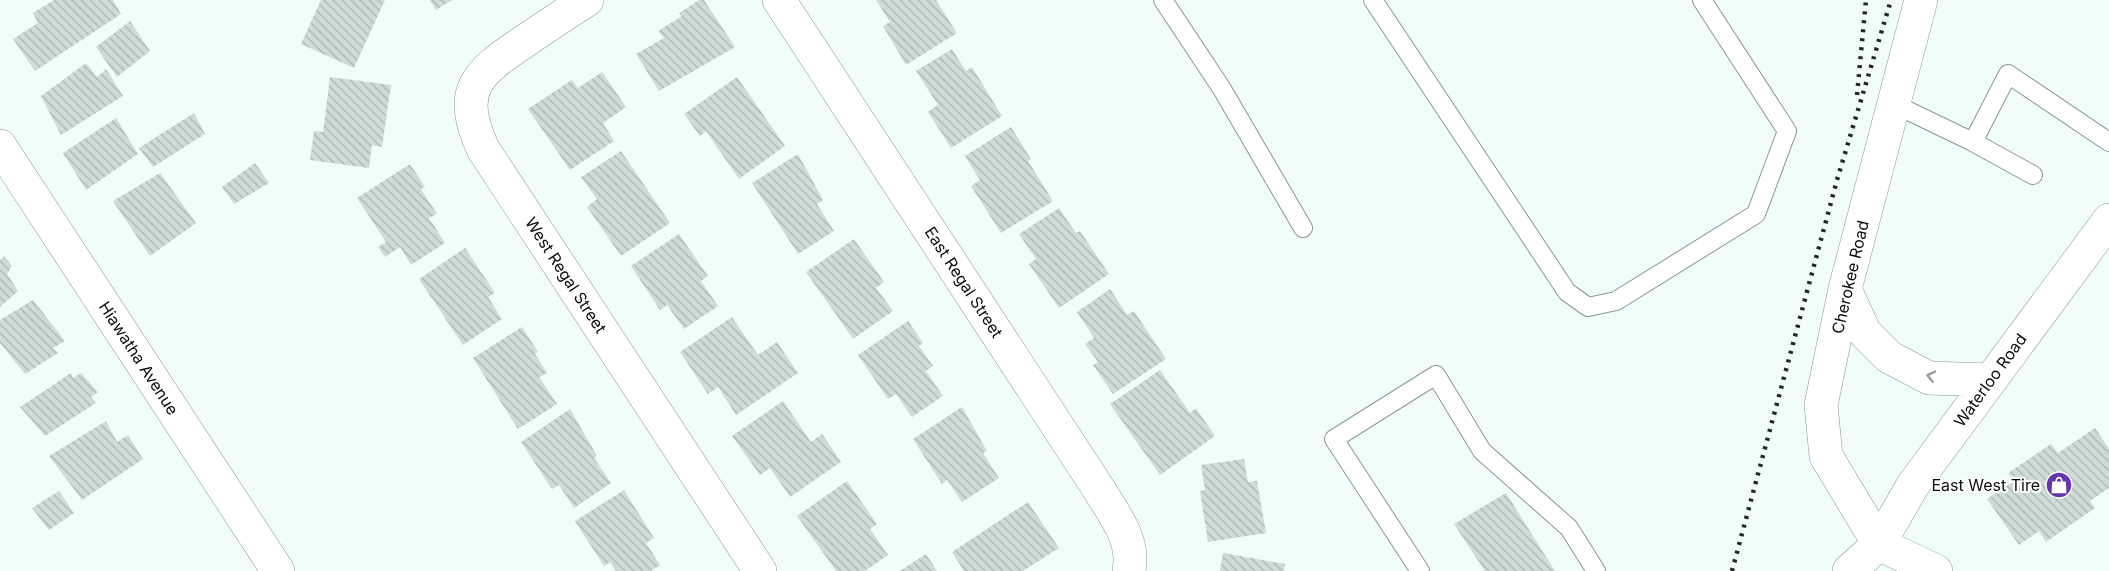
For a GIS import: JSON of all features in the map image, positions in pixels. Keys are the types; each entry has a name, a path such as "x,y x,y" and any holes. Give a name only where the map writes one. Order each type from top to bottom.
{"street":[{"name":"East Regal Street","path":"779,0 1100,491 1126,535 1130,554 1129,571"},
{"name":"West Regal Street","path":"583,1 488,65 473,91 473,126 483,149 760,571"},
{"name":"Cherokee Road","path":"1877,558 1826,456 1821,405 1845,289 1894,104 1911,4"},
{"name":"Hiawatha Avenue","path":"0,146 278,571"},
{"name":"Waterloo Road","path":"1849,571 1877,558 1913,485 2109,220"},
{"path":"1845,289 1865,333 1889,357 1929,378 1989,380"},
{"path":"1877,558 1936,571"}],"lane":[{"path":"1163,0 1222,89 1303,228"},
{"path":"1373,0 1567,292 1588,307 1616,301 1756,214 1787,131 1702,0"},
{"path":"1973,142 2008,74 2109,142"},
{"path":"1894,104 1973,142 2033,175"},
{"path":"1420,571 1334,439 1436,375 1482,451 1569,528 1596,571"}],"building":[{"path":"54,0 113,0 121,14 35,71 13,39 38,23 33,13"},
{"path":"321,0 385,0 354,68 301,44"},
{"path":"430,0 452,0 436,10"},
{"path":"699,0 704,0 735,47 659,91 636,54 664,38 658,31 682,16 679,13"},
{"path":"876,0 936,0 957,33 906,65 883,26 890,22"},
{"path":"130,21 150,51 117,77 96,47"},
{"path":"952,49 966,71 972,67 1002,116 951,148 928,112 938,105 916,71"},
{"path":"86,63 97,77 106,69 123,96 61,135 41,96"},
{"path":"602,72 626,107 603,123 614,141 570,170 528,109 572,80 578,88"},
{"path":"330,77 391,85 382,147 372,145 369,168 310,160 314,131 323,132"},
{"path":"737,77 785,146 739,179 706,131 700,136 684,114"},
{"path":"194,113 205,134 153,167 139,148"},
{"path":"116,118 138,154 86,190 63,153"},
{"path":"1011,127 1031,159 1028,161 1053,201 1001,233 971,186 980,180 965,156"},
{"path":"621,151 670,223 621,256 587,207 597,199 581,177"},
{"path":"798,154 823,200 817,204 834,231 798,254 752,183"},
{"path":"255,163 269,183 234,204 222,187"},
{"path":"410,164 425,187 421,189 437,214 429,218 445,243 411,265 400,247 385,257 378,247 386,242 357,198"},
{"path":"160,173 196,223 150,256 113,201"},
{"path":"1059,208 1076,233 1080,231 1109,274 1059,308 1029,264 1036,259 1019,234"},
{"path":"679,234 708,276 701,281 718,306 684,329 667,305 660,310 631,266"},
{"path":"854,239 884,282 876,288 893,311 853,339 806,272"},
{"path":"465,248 495,293 488,297 502,319 463,345 419,279"},
{"path":"4,256 12,266 7,274 18,291 0,307 0,260"},
{"path":"1110,289 1127,315 1134,311 1166,359 1113,394 1093,365 1098,362 1085,344 1094,338 1077,312"},
{"path":"33,300 65,341 53,348 58,353 25,374 0,343 0,320"},
{"path":"732,317 758,355 777,342 798,373 736,415 718,387 708,394 680,352"},
{"path":"908,321 923,343 919,346 933,366 926,371 943,396 912,417 896,394 888,399 858,355"},
{"path":"522,327 538,352 535,354 547,373 539,377 557,404 518,429 473,358"},
{"path":"1160,370 1190,413 1196,408 1215,436 1160,475 1110,404"},
{"path":"71,373 73,378 81,373 98,392 91,397 96,403 45,436 20,407"},
{"path":"783,401 811,442 822,434 841,462 790,497 770,468 760,475 732,436"},
{"path":"962,407 987,451 983,453 999,478 962,502 947,480 942,484 913,439"},
{"path":"570,409 597,456 594,458 611,483 574,508 559,485 552,489 521,442"},
{"path":"106,421 117,442 128,435 143,459 82,500 49,456"},
{"name":"East West Tire","path":"2095,428 2109,449 2109,488 2090,501 2095,508 2046,542 2039,531 2019,545 1987,499 2014,481 2008,473 2051,444 2058,453"},
{"path":"1244,459 1248,482 1257,481 1266,533 1208,542 1200,491 1205,490 1201,465"},
{"path":"847,481 877,524 870,529 888,555 865,571 836,571 797,516"},
{"path":"624,490 654,538 646,543 660,565 651,571 616,571 610,562 604,566 575,521"},
{"path":"59,491 74,513 49,530 32,508"},
{"path":"1506,493 1555,571 1485,571 1454,524"},
{"path":"1028,502 1059,548 1023,571 964,571 952,552"},
{"path":"1223,553 1285,564 1284,571 1220,571"},
{"path":"926,554 937,571 900,571"}],"railway":[{"path":"1857,95 1866,0"},
{"path":"1732,571 1837,180 1891,0"}],"place":[{"name":"East West Tire","path":"2059,485"}]}
